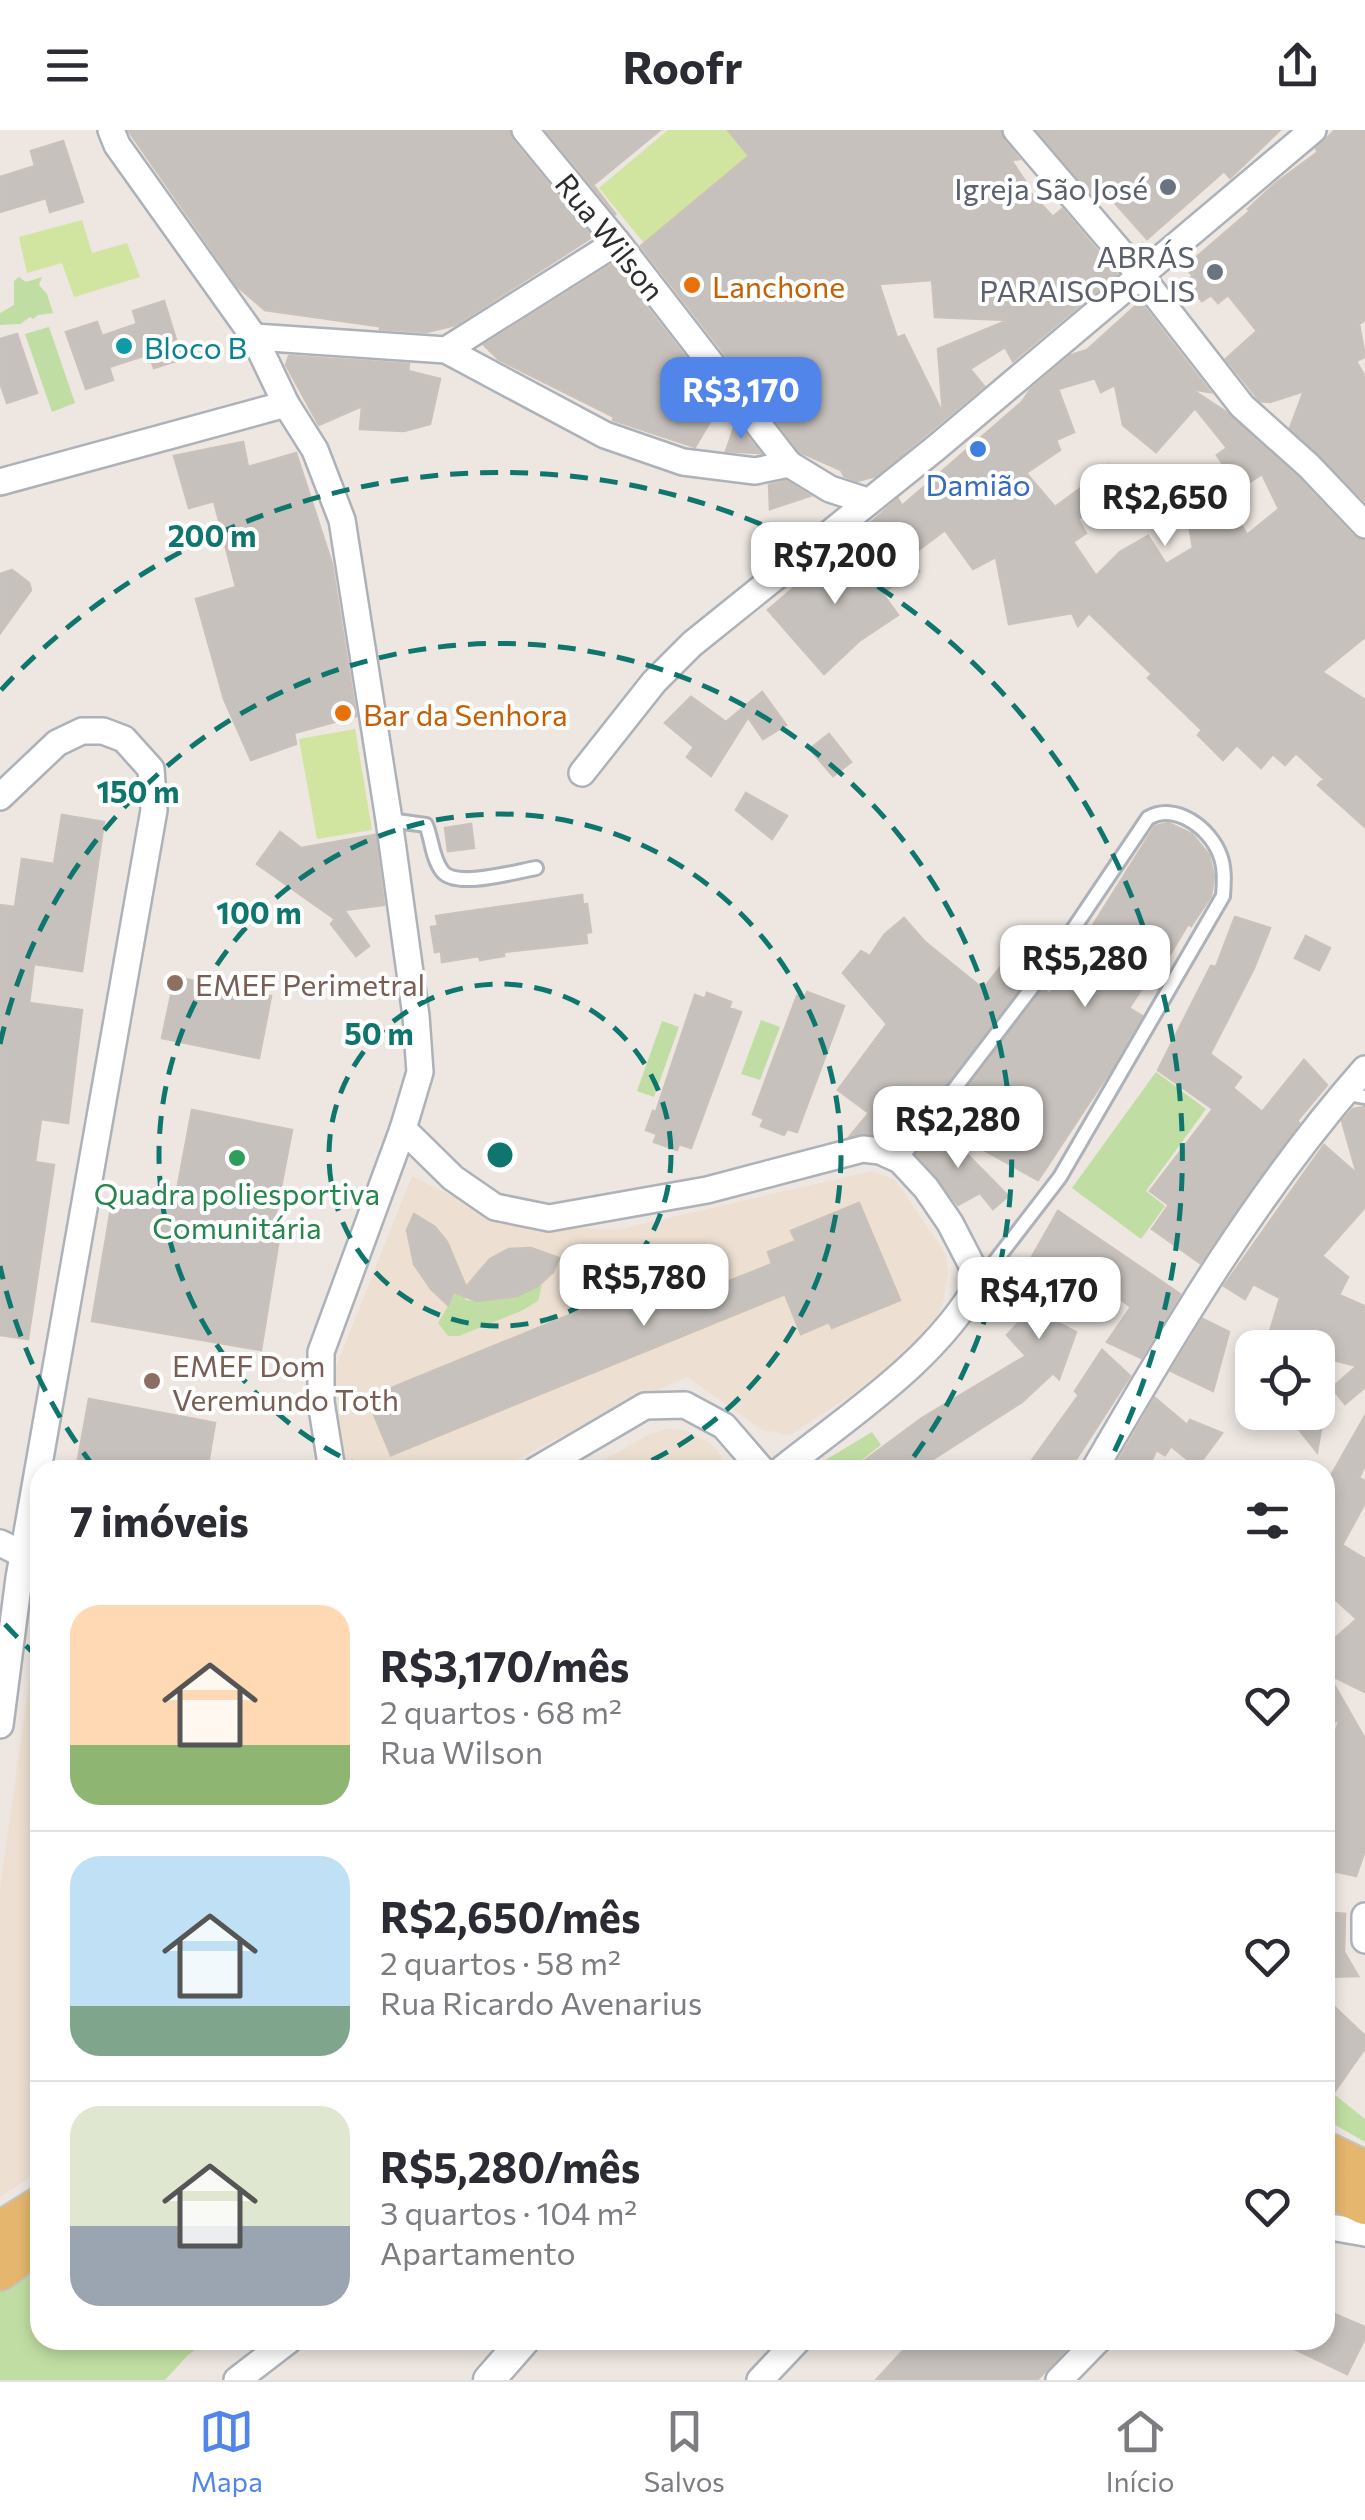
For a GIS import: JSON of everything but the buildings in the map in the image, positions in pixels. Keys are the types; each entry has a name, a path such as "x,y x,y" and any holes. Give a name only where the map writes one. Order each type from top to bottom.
{"main road":[{"path":"1335,2156 1365,2170"},
{"path":"1335,2191 1365,2205"},
{"path":"0,2231 30,2212"},
{"path":"0,2271 30,2249"}],"street":[{"path":"111,130 117,145 254,338 286,404 315,450 342,520 389,820 420,1072 404,1129 321,1352 321,1402 330,1460"},
{"name":"Rua Wilson","path":"525,130 790,464 830,489 867,502"},
{"path":"1016,130 1140,275 1242,406 1310,466 1365,526"},
{"path":"582,774 654,682 692,644 937,447 1313,130"},
{"path":"446,350 617,242"},
{"path":"254,338 446,350 605,435 683,462 755,471 790,464"},
{"path":"0,482 286,404"},
{"path":"0,797 57,743 82,730 103,731 124,739 151,769 154,810 48,1460"},
{"path":"1100,1460 1210,1278 1296,1151 1355,1095 1365,1068"},
{"path":"404,1129 453,1178 496,1206 549,1218 707,1190 863,1149 900,1160 943,1210 980,1282 960,1314 912,1365 793,1460"},
{"path":"553,1460 645,1406 685,1405 724,1426 753,1460"},
{"path":"0,1543 30,1559"},
{"path":"0,1725 30,1570"},
{"path":"1365,1916 1365,1940"},
{"path":"1335,2228 1365,2233"},
{"path":"238,2380 276,2350"},
{"path":"489,2380 515,2350"},
{"path":"760,2380 788,2350"},
{"path":"1059,2380 1088,2350"}],"lane":[{"path":"900,1160 1047,968 1148,818 1158,812 1174,812 1206,833 1219,851 1223,896 1060,1177 980,1282"},
{"path":"389,820 426,824 435,859 444,875 458,881 536,868"}],"shaded area":[{"path":"872,1171 895,1180 946,1254 948,1274 943,1303 933,1327 900,1357 790,1435 763,1430 687,1377 515,1460 342,1460 335,1433 336,1367 412,1176 510,1225 616,1230"},
{"path":"667,1429 685,1430 708,1442 723,1460 604,1460"},
{"path":"30,1677 30,2178 0,2197 0,1888"}],"green space":[{"path":"668,130 728,130 749,156 644,243 599,188"},
{"path":"82,220 92,253 127,243 140,277 74,297 62,263 27,273 19,237"},
{"path":"19,277 26,282 42,277 39,285 47,294 53,313 30,317 20,324 0,325 0,313 14,305 14,281"},
{"path":"49,327 75,403 52,412 25,334"},
{"path":"355,729 372,830 317,839 299,739"},
{"path":"761,1020 780,1027 760,1080 741,1074"},
{"path":"662,1021 679,1027 654,1097 637,1091"},
{"path":"1156,1072 1206,1109 1146,1191 1165,1206 1141,1239 1072,1188"},
{"path":"542,1285 538,1301 459,1336 448,1336 438,1323 457,1291 466,1295 465,1300 496,1300"},
{"path":"872,1432 881,1445 862,1460 826,1460"},
{"path":"1335,2095 1365,2119 1365,2142 1335,2125"},
{"path":"30,2249 30,2350 195,2350 165,2380 0,2380 0,2268"}],"place":[{"name":"Igreja São José","path":"1168,187"},
{"name":"ABRÁS PARAISOPOLIS","path":"1215,272"},
{"name":"Lanchone","path":"692,285"},
{"name":"Bloco B","path":"124,346"},
{"name":"Damião","path":"978,449"},
{"name":"Bar da Senhora","path":"343,713"},
{"name":"EMEF Perimetral","path":"175,983"},
{"name":"Quadra poliesportiva Comunitária","path":"237,1158"},
{"name":"EMEF Dom Veremundo Toth","path":"152,1381"}]}
